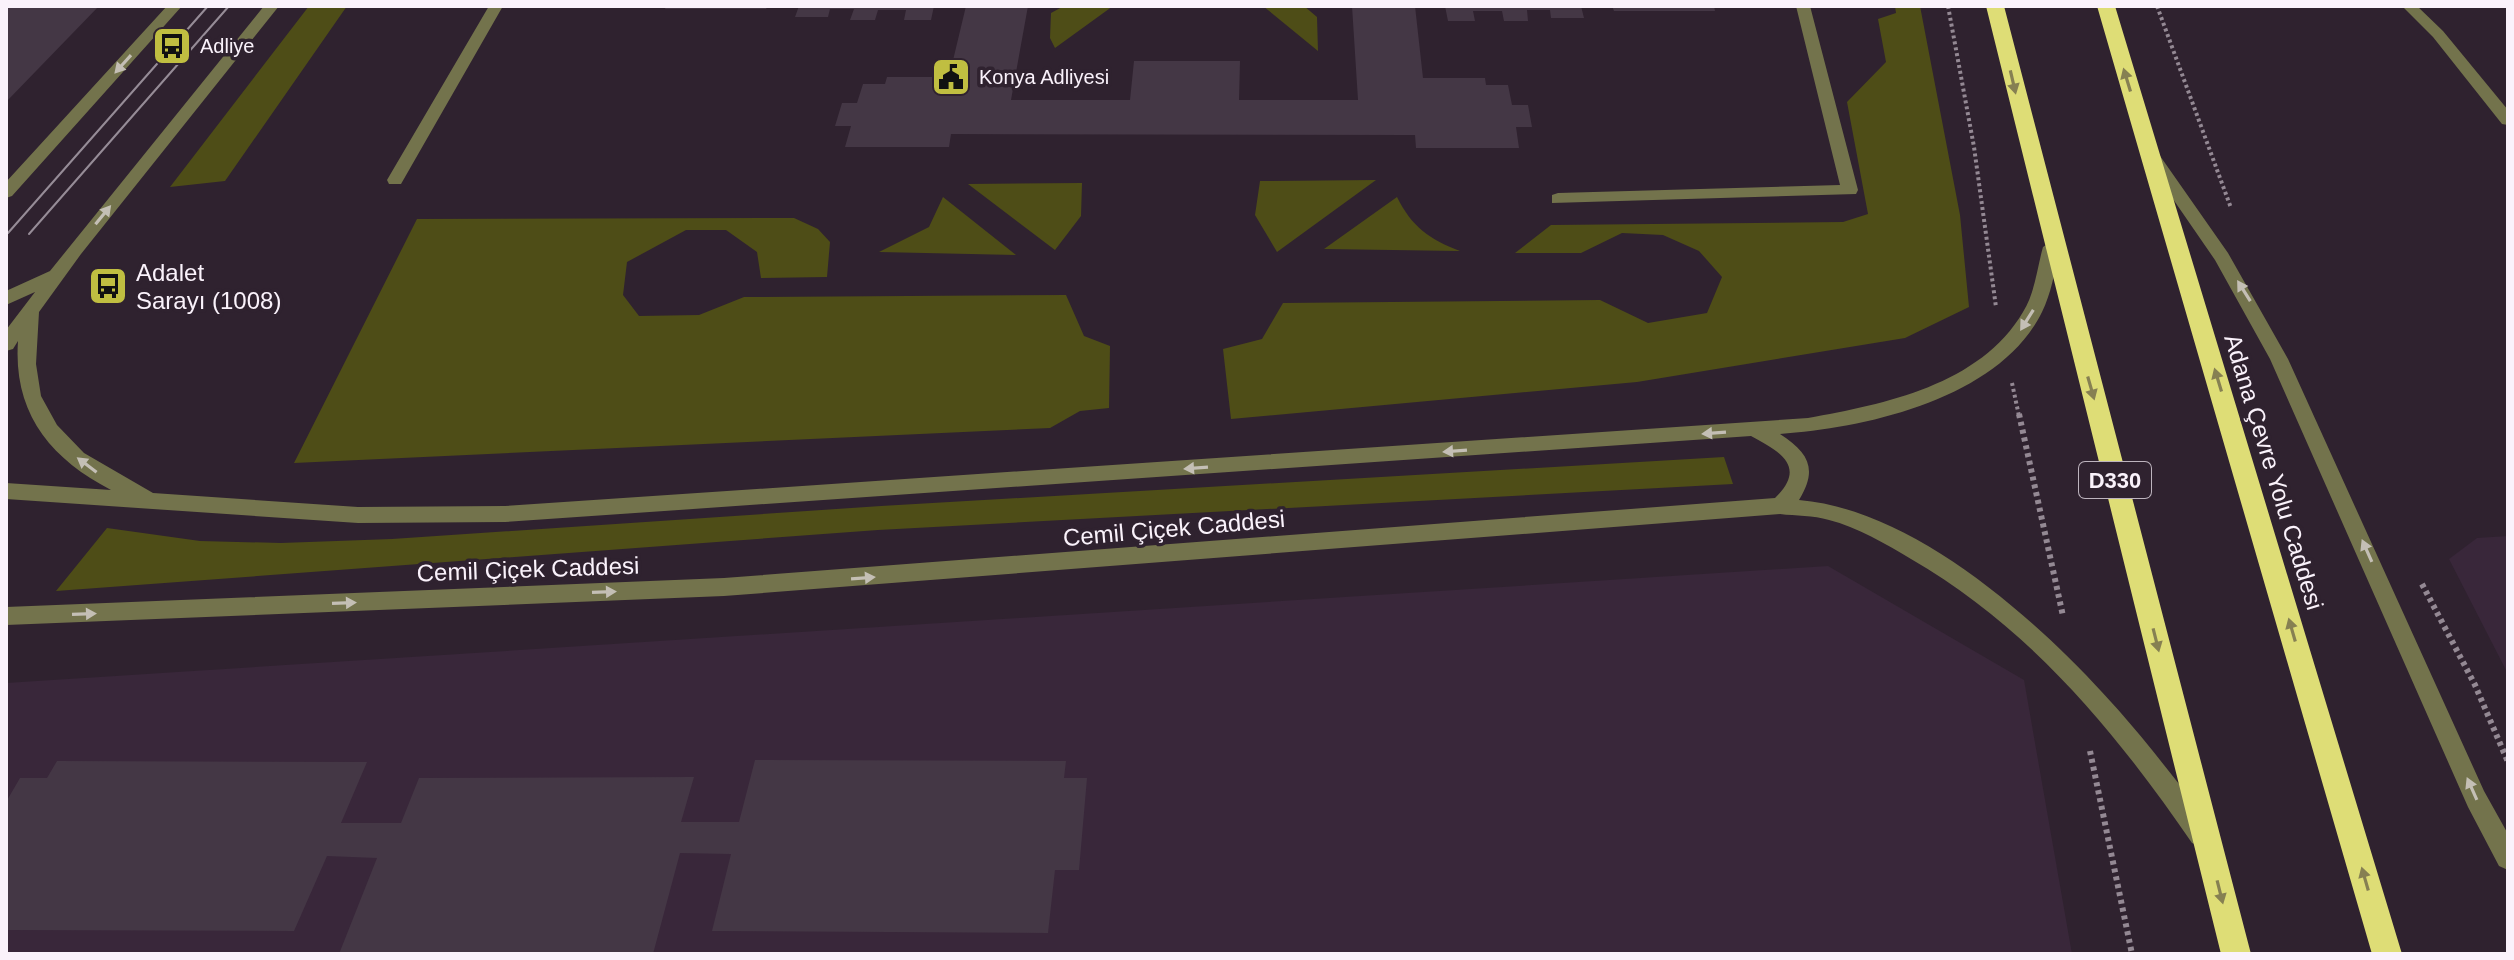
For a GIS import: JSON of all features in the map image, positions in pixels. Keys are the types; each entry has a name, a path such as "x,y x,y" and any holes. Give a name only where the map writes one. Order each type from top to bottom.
{"highway":[{"name":"D330","path":"1995,6 2052,247 2098,412 2236,954"},
{"name":"Adana Çevre Yolu Caddesi","path":"2106,6 2387,954"}],"street":[{"path":"6,192 175,6"},
{"path":"6,344 75,250 272,6"},
{"path":"395,180 496,6"},
{"path":"1558,199 1850,190 1803,6"},
{"path":"2409,6 2438,34 2508,120"},
{"path":"2149,154 2222,257 2268,336 2306,414 2476,799 2508,858"},
{"path":"6,491 358,515 505,514 1756,430 1855,418 1946,387 2005,347 2033,311 2052,247"},
{"path":"6,299 48,277 75,250"},
{"path":"30,309 26,368 31,396 58,441 114,484 156,501"},
{"path":"1756,430 1784,444 1799,462 1802,479 1795,494 1780,506"},
{"name":"Cemil Çiçek Caddesi","path":"6,616 724,587 1780,506 1832,512 1875,532 1948,573 2034,635 2148,760 2209,848"},
{"path":"6,628 47,615"}],"path":[{"path":"1948,6 2005,347 2063,618"},
{"path":"2087,738 2132,954"}],"shaded area":[{"path":"309,6 347,6 225,181 170,187"},
{"path":"1064,6 1113,6 1055,48 1050,38 1051,13"},
{"path":"1263,6 1304,6 1317,17 1318,51"},
{"path":"1895,6 1920,6 1960,215 1969,307 1905,338 1637,382 1231,419 1223,349 1262,339 1283,303 1600,300 1648,323 1707,313 1722,277 1699,251 1663,235 1622,233 1581,253 1515,253 1551,225 1843,222 1868,214 1847,102 1886,62 1878,19 1896,13"},
{"path":"1376,180 1277,252 1255,215 1260,181"},
{"path":"1082,183 1081,216 1055,250 968,184"},
{"path":"943,197 1016,255 879,252 929,227"},
{"path":"1397,197 1422,231 1460,251 1324,249"},
{"path":"794,218 818,229 830,242 827,277 761,278 757,252 726,230 686,230 627,262 623,295 639,316 699,315 744,297 1066,295 1084,336 1110,346 1109,408 1080,411 1050,428 294,463 417,219"},
{"path":"1724,457 1733,484 878,530 56,591 107,528 200,541 281,543 392,539 881,506"},
{"path":"2508,536 2508,674 2449,559 2477,538"},
{"path":"1828,566 2024,680 2072,954 6,954 6,683"}],"building":[{"path":"6,6 99,6 6,102"},
{"path":"666,6 768,6 766,9 665,9"},
{"name":"Konya Adliyesi","path":"799,6 934,6 931,20 904,20 906,10 878,10 875,20 850,20 854,9 830,9 828,17 795,17"},
{"name":"Konya Adliyesi","path":"966,6 1028,6 1011,100 1130,100 1134,61 1240,61 1239,100 1358,100 1352,6 1415,6 1423,78 1485,78 1486,85 1508,85 1512,105 1528,105 1532,127 1516,127 1519,148 1416,148 1415,135 951,134 949,147 845,147 851,126 835,126 842,103 857,103 863,84 885,84 887,77 949,77"},
{"path":"1445,6 1581,6 1584,18 1551,18 1550,10 1527,10 1528,21 1504,21 1502,11 1473,11 1475,21 1448,21"},
{"path":"1612,6 1714,6 1715,11 1614,11"},
{"path":"755,760 1066,761 1064,778 1087,778 1079,870 1055,870 1048,933 712,931 731,854 680,853 653,954 339,954 377,858 327,856 294,931 6,930 6,802 20,778 47,778 57,761 367,762 341,823 401,823 419,778 694,777 681,822 739,822"}],"tram line":[{"path":"8,233 208,6"},
{"path":"29,234 229,6"}],"place":[{"name":"Adliye","path":"172,46"},
{"name":"Konya Adliyesi","path":"951,77"},
{"name":"Adalet Sarayı (1008)","path":"108,286"}]}
